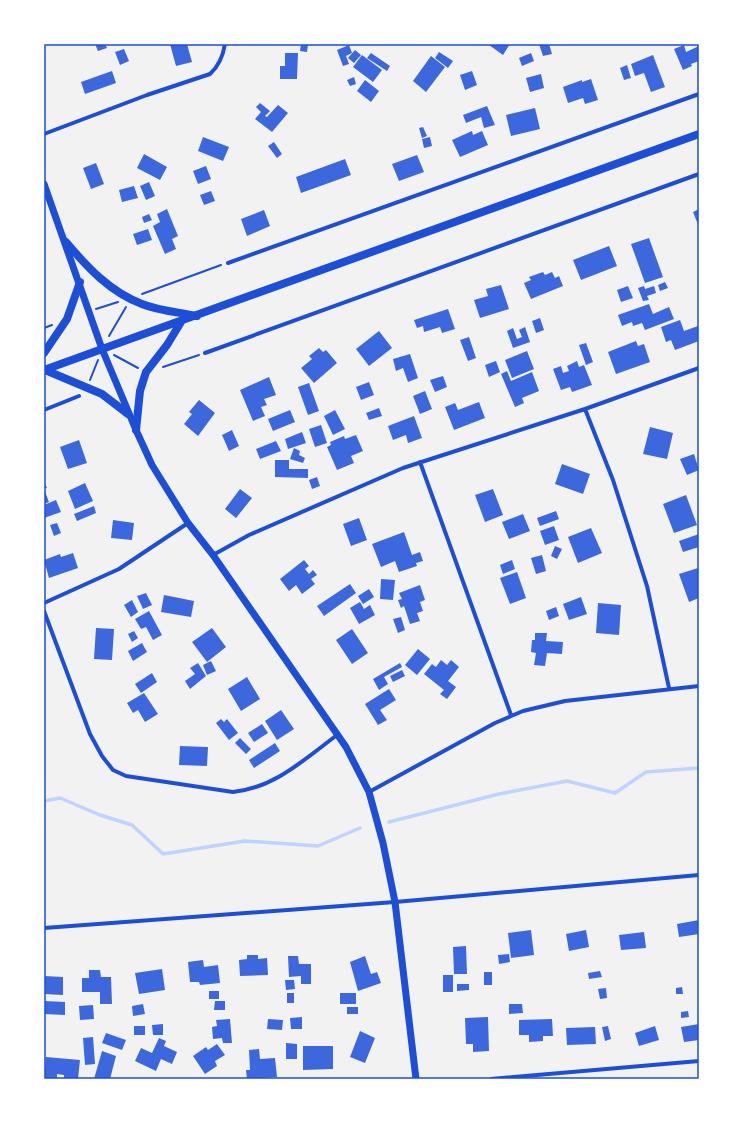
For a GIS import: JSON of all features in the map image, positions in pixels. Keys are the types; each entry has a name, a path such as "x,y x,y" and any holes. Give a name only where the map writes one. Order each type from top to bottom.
{"main road":[{"path":"45,370 699,134"},
{"path":"66,242 86,266 108,285 130,299 156,308 197,316"},
{"path":"44,353 67,318 80,282"},
{"path":"136,430 140,391 146,372 167,345 181,322"},
{"path":"45,370 102,394 128,414"}],"street":[{"path":"44,134 146,95 210,74 216,68 221,59 225,44"},
{"path":"228,263 699,94"},
{"path":"205,354 699,174"},
{"path":"44,184 66,242 102,349 128,414 170,496 188,523 214,555 337,734 355,761 369,792 383,843 395,902 416,1079"},
{"path":"214,555 249,535 403,468 585,409 699,368"},
{"path":"44,410 75,399 79,396"},
{"path":"585,409 613,480 647,586 669,688"},
{"path":"420,462 511,715"},
{"path":"44,602 119,569 188,523"},
{"path":"44,611 90,734 102,756 118,774 233,792 242,791 266,784 280,777 337,734"},
{"path":"369,792 511,715 565,701 669,688 699,686"},
{"path":"44,928 395,902 699,876"},
{"path":"491,1079 699,1060"}],"path":[{"path":"87,387 102,349 130,299 228,263"}],"building":[{"path":"95,44 105,44 107,48 98,51"},
{"path":"170,44 187,44 192,62 176,66"},
{"path":"301,44 308,44 307,52 300,51"},
{"path":"510,44 503,55 489,45"},
{"path":"539,44 549,44 552,54 543,56"},
{"path":"349,45 352,53 346,56 349,64 343,66 337,50"},
{"path":"684,45 686,52 699,46 699,61 691,64 692,66 683,70 674,49"},
{"path":"124,49 129,61 120,65 115,52"},
{"path":"355,50 361,55 354,63 348,58"},
{"path":"439,52 453,61 448,68 435,58"},
{"path":"285,53 298,53 297,79 280,79 280,66 285,66"},
{"path":"371,53 390,66 387,71 367,58"},
{"path":"531,53 534,61 522,66 519,58"},
{"path":"362,55 382,70 373,82 353,67"},
{"path":"653,55 665,87 651,92 644,73 635,76 631,64"},
{"path":"431,56 445,67 426,92 413,81"},
{"path":"627,65 631,78 624,80 620,68"},
{"path":"112,71 116,83 85,94 81,82"},
{"path":"472,71 477,85 465,90 460,75"},
{"path":"541,74 544,88 530,92 526,78"},
{"path":"354,77 356,84 350,86 347,80"},
{"path":"591,79 598,100 585,104 583,98 568,103 563,87 582,80 582,82"},
{"path":"365,80 379,91 371,102 357,91"},
{"path":"260,103 270,111 265,116 267,117 278,105 288,113 272,132 255,119 261,112 256,107"},
{"path":"487,106 495,125 484,128 481,117 466,123 463,115"},
{"path":"535,108 540,129 511,136 506,115"},
{"path":"423,127 427,136 422,138 419,128"},
{"path":"472,131 473,135 482,131 488,145 460,157 452,140"},
{"path":"203,137 229,147 223,161 198,151"},
{"path":"430,137 432,146 424,148 422,139"},
{"path":"274,142 282,154 277,158 268,146"},
{"path":"144,154 167,167 160,180 137,168"},
{"path":"417,155 424,172 399,181 392,164"},
{"path":"345,159 351,175 301,193 296,177"},
{"path":"96,163 104,184 91,189 83,168"},
{"path":"206,166 211,179 198,184 193,171"},
{"path":"149,182 155,196 146,200 140,186"},
{"path":"134,186 138,198 122,202 119,190"},
{"path":"211,191 215,201 204,205 200,195"},
{"path":"167,209 178,236 172,239 176,249 165,254 153,226 160,222 157,214"},
{"path":"699,209 699,227 693,212"},
{"path":"264,210 270,226 247,236 241,219"},
{"path":"149,214 152,220 144,223 142,217"},
{"path":"148,229 152,240 137,245 133,234"},
{"path":"649,238 663,277 645,283 631,244"},
{"path":"609,246 617,266 581,280 573,260"},
{"path":"543,272 545,275 552,272 555,278 559,276 563,286 531,299 524,283 531,280 529,277"},
{"path":"665,282 668,288 660,291 658,285"},
{"path":"501,285 509,309 480,318 474,300 488,296 486,289"},
{"path":"628,286 633,298 621,302 617,290"},
{"path":"644,286 645,289 654,286 656,293 647,296 649,300 643,301 638,288"},
{"path":"649,304 653,314 669,307 674,319 645,330 642,323 633,326 632,322 622,326 618,315"},
{"path":"448,309 455,329 442,333 440,327 424,332 423,326 417,328 414,320"},
{"path":"540,318 544,330 536,333 532,321"},
{"path":"680,320 684,331 698,326 699,341 675,350 671,340 666,342 661,327"},
{"path":"525,327 530,342 513,348 507,331 513,328 517,339 522,337 519,330"},
{"path":"379,331 392,348 369,366 356,349"},
{"path":"469,337 476,358 468,361 460,340"},
{"path":"636,341 638,346 644,344 650,362 616,374 608,352"},
{"path":"586,343 593,362 586,365 579,345"},
{"path":"319,348 323,352 326,350 337,363 314,383 301,368 312,359 309,356"},
{"path":"527,351 534,369 512,378 505,360"},
{"path":"410,354 418,378 408,382 403,368 396,371 393,359"},
{"path":"496,361 500,372 489,377 485,365"},
{"path":"577,361 579,367 584,365 592,385 572,392 570,387 561,390 553,369 561,366 563,373 569,371 567,366"},
{"path":"507,371 511,381 532,372 539,391 522,398 524,403 515,407 501,374"},
{"path":"443,376 447,387 435,392 430,380"},
{"path":"269,377 276,395 264,399 267,405 261,407 265,416 253,421 240,390"},
{"path":"369,382 374,395 361,400 356,387"},
{"path":"309,383 319,411 308,415 298,387"},
{"path":"425,391 432,409 420,414 413,396"},
{"path":"199,400 215,413 198,436 184,424 192,414 189,412"},
{"path":"479,402 485,418 454,430 445,407 455,403 458,410"},
{"path":"379,408 382,416 369,420 366,413"},
{"path":"290,410 295,422 273,431 268,419"},
{"path":"335,410 345,429 333,435 324,416"},
{"path":"414,416 422,438 408,443 406,435 393,440 388,426"},
{"path":"321,425 327,443 315,447 309,429"},
{"path":"650,427 673,433 667,459 643,454"},
{"path":"232,430 239,446 229,451 222,435"},
{"path":"302,432 306,443 288,449 285,439"},
{"path":"356,435 363,451 351,456 354,463 337,470 327,447 331,445 330,442 344,436 345,439"},
{"path":"79,440 87,463 68,469 60,447"},
{"path":"276,441 281,451 260,459 256,449"},
{"path":"294,448 300,451 299,455 305,458 303,463 290,459"},
{"path":"694,454 699,470 687,475 680,459"},
{"path":"275,460 289,460 289,469 308,469 308,478 275,477"},
{"path":"562,464 590,474 583,494 555,484"},
{"path":"317,477 320,486 312,489 309,480"},
{"path":"44,481 47,488 44,489"},
{"path":"85,483 93,501 75,509 68,491"},
{"path":"44,489 49,502 44,504"},
{"path":"240,489 252,498 236,518 225,509"},
{"path":"493,489 503,515 485,522 475,495"},
{"path":"686,495 697,525 674,533 663,504"},
{"path":"56,500 61,512 44,518 44,505"},
{"path":"94,506 96,513 77,521 74,514"},
{"path":"556,511 559,519 540,526 537,518"},
{"path":"523,514 530,531 509,539 502,522"},
{"path":"359,518 367,540 351,546 343,524"},
{"path":"113,520 134,523 132,540 111,538"},
{"path":"57,523 61,533 54,536 50,525"},
{"path":"554,526 559,540 545,545 540,531"},
{"path":"591,528 602,553 578,563 568,537"},
{"path":"404,532 412,555 420,552 423,561 416,563 417,566 399,572 395,561 381,567 372,544"},
{"path":"699,534 699,547 683,552 679,541"},
{"path":"555,546 562,549 557,559 551,556"},
{"path":"73,553 78,568 49,578 44,560 60,554 61,557"},
{"path":"542,555 546,571 536,574 531,558"},
{"path":"304,560 309,566 305,569 309,574 313,570 317,575 311,579 315,584 302,594 296,585 289,591 280,579"},
{"path":"512,560 515,569 503,574 500,565"},
{"path":"698,568 699,598 689,602 679,574"},
{"path":"517,572 526,598 510,604 500,578"},
{"path":"381,579 395,580 393,600 380,599"},
{"path":"350,584 356,593 324,616 317,606"},
{"path":"420,585 425,600 420,602 423,611 417,613 420,621 410,624 404,606 401,608 398,600 402,599 399,593"},
{"path":"369,589 374,597 363,604 358,596"},
{"path":"146,593 152,605 143,609 137,596"},
{"path":"164,595 194,601 191,617 161,612"},
{"path":"581,597 587,614 569,620 563,604"},
{"path":"132,600 138,612 131,617 124,605"},
{"path":"360,602 364,609 370,605 375,615 359,624 350,608"},
{"path":"598,603 621,605 619,635 596,633"},
{"path":"556,607 559,616 549,620 546,611"},
{"path":"149,611 162,635 153,640 146,627 141,629 135,619"},
{"path":"401,617 405,630 398,633 393,619"},
{"path":"96,628 114,629 112,660 94,659"},
{"path":"212,628 226,647 207,662 192,642"},
{"path":"352,629 368,653 352,664 336,640"},
{"path":"134,631 138,638 132,642 128,634"},
{"path":"535,633 547,633 546,641 563,642 562,654 547,653 545,666 534,665 536,653 531,652 532,640 535,640"},
{"path":"142,643 147,652 133,661 128,651"},
{"path":"418,649 430,659 417,675 405,665"},
{"path":"441,660 447,665 451,660 459,667 448,681 456,687 447,699 440,694 444,690 424,674 432,664 436,667"},
{"path":"211,661 216,671 207,675 203,665"},
{"path":"198,663 206,676 190,689 185,681 195,674 190,668"},
{"path":"400,663 402,667 384,677 388,684 379,690 373,679"},
{"path":"402,670 405,676 393,682 390,676"},
{"path":"152,673 157,682 141,693 135,684"},
{"path":"247,677 260,699 241,711 228,689"},
{"path":"389,689 396,700 380,710 387,720 378,725 365,704"},
{"path":"144,693 158,714 145,722 138,710 133,713 127,703"},
{"path":"281,710 294,729 277,740 265,721"},
{"path":"221,719 224,722 227,719 238,733 229,740 216,723"},
{"path":"262,724 268,733 254,742 248,733"},
{"path":"240,738 251,749 246,754 235,743"},
{"path":"275,743 280,751 254,768 249,760"},
{"path":"180,746 208,747 207,766 179,765"},
{"path":"699,920 699,934 679,937 677,924"},
{"path":"531,930 534,955 511,958 508,933"},
{"path":"586,930 589,947 569,951 566,934"},
{"path":"644,932 646,948 621,950 619,935"},
{"path":"466,946 467,974 454,974 453,947"},
{"path":"509,954 510,962 499,964 498,955"},
{"path":"247,955 258,955 258,959 267,958 268,975 240,976 239,960 247,959"},
{"path":"288,956 298,956 299,964 311,964 311,984 301,984 301,976 289,977"},
{"path":"365,956 371,974 377,972 381,983 358,991 350,962"},
{"path":"203,960 204,967 218,965 220,983 200,985 199,982 190,982 188,962"},
{"path":"162,969 165,990 139,994 135,973"},
{"path":"89,970 100,970 101,977 111,977 112,1004 100,1004 100,992 82,992 82,978 89,978"},
{"path":"600,971 602,977 589,979 588,973"},
{"path":"484,972 492,972 492,985 484,985"},
{"path":"443,975 453,975 453,992 443,992"},
{"path":"44,976 63,977 63,995 44,994"},
{"path":"285,980 294,980 295,989 286,990"},
{"path":"457,984 469,984 469,990 457,991"},
{"path":"682,987 683,994 676,994 676,988"},
{"path":"606,988 607,998 600,999 598,989"},
{"path":"209,991 219,991 219,999 209,999"},
{"path":"287,993 294,993 294,1003 287,1003"},
{"path":"340,993 356,993 356,1004 340,1004"},
{"path":"44,1001 65,1002 65,1015 44,1014"},
{"path":"215,1001 225,1001 225,1010 214,1010"},
{"path":"143,1004 145,1014 133,1016 132,1006"},
{"path":"509,1004 522,1004 523,1013 509,1014"},
{"path":"93,1005 94,1019 80,1020 79,1006"},
{"path":"347,1007 358,1007 358,1014 347,1014"},
{"path":"688,1011 689,1017 681,1018 681,1012"},
{"path":"302,1017 302,1029 291,1029 290,1018"},
{"path":"488,1017 489,1051 473,1052 473,1044 466,1044 465,1018"},
{"path":"230,1019 232,1043 223,1043 222,1038 213,1039 212,1027 217,1026 216,1020"},
{"path":"268,1019 283,1020 282,1030 267,1029"},
{"path":"552,1019 553,1036 543,1036 543,1041 529,1042 529,1035 519,1035 519,1020"},
{"path":"163,1024 163,1035 153,1035 152,1025"},
{"path":"699,1024 699,1040 684,1042 681,1027"},
{"path":"134,1026 145,1026 145,1035 134,1035"},
{"path":"608,1026 611,1039 605,1041 602,1027"},
{"path":"655,1026 659,1040 639,1046 635,1033"},
{"path":"595,1027 596,1044 567,1045 566,1028"},
{"path":"360,1031 375,1038 365,1063 350,1057"},
{"path":"106,1033 126,1040 122,1050 102,1043"},
{"path":"93,1037 95,1064 85,1065 83,1038"},
{"path":"159,1038 166,1041 164,1046 177,1052 172,1064 161,1059 156,1071 135,1061 141,1048 152,1053"},
{"path":"286,1043 297,1044 297,1059 286,1059"},
{"path":"217,1044 225,1055 215,1061 217,1066 205,1074 193,1056 206,1047 208,1050"},
{"path":"303,1046 333,1046 333,1069 303,1070"},
{"path":"259,1049 260,1059 275,1058 277,1077 247,1079 246,1070 250,1070 249,1050"},
{"path":"102,1051 116,1056 110,1079 94,1079"},
{"path":"46,1057 80,1060 78,1079 64,1079 64,1075 57,1074 57,1079 44,1079"}],"waterway":[{"path":"389,822 499,794 567,781 615,793 646,772 699,768"},
{"path":"44,801 60,798 100,815 132,825 163,854 245,841 318,846 360,828"}]}
